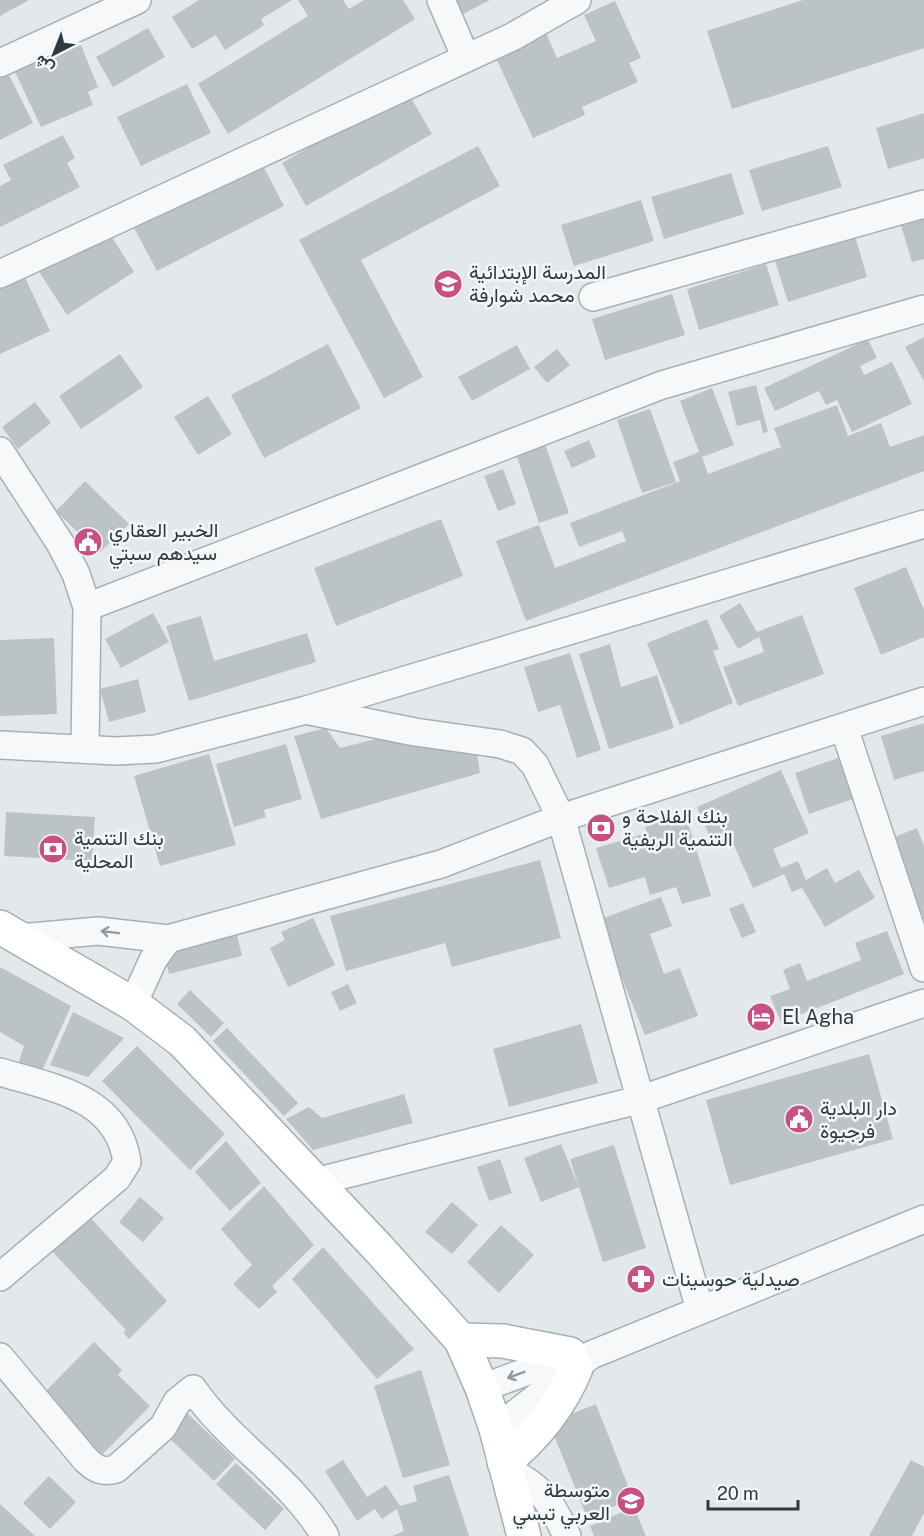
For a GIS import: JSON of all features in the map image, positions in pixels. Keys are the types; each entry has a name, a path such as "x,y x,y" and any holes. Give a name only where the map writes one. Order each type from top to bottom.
{"main road":[{"path":"10,932 133,1004 182,1041 461,1340 482,1388 496,1429 524,1536"},
{"path":"461,1340 503,1341 579,1359 571,1380 543,1424 505,1466"}],"street":[{"path":"0,63 136,0"},
{"path":"441,0 466,58"},
{"path":"0,274 512,37 577,0"},
{"path":"593,297 924,204"},
{"path":"87,607 662,385 924,309"},
{"path":"0,451 60,543 76,574 87,607 85,749"},
{"path":"0,746 116,751 156,749 306,710 924,524"},
{"path":"10,932 98,931 168,939 441,864 561,818 924,701"},
{"path":"306,710 415,732 500,744 522,751 535,765 561,818 700,1310"},
{"path":"844,728 924,968"},
{"path":"133,1004 153,960 168,939"},
{"path":"315,1182 642,1100 924,1003"},
{"path":"0,1072 58,1088 79,1097 112,1121 125,1144 127,1162 117,1178 0,1277"},
{"path":"482,1388 579,1359 924,1219"},
{"path":"0,1357 86,1460 96,1469 107,1472 116,1469 163,1427 177,1402 193,1389 207,1409 300,1499 325,1536"},
{"path":"496,1429 579,1359"},
{"path":"505,1466 524,1478 549,1499 567,1536"}],"building":[{"path":"0,0 29,0 0,16"},
{"path":"199,0 292,0 261,19 264,25 225,50 216,35 192,49 172,17"},
{"path":"298,0 343,0 349,9 364,0 403,0 415,19 228,134 198,84 308,16"},
{"path":"456,0 490,0 463,14"},
{"path":"803,0 924,0 924,48 732,109 707,31"},
{"path":"615,1 641,58 629,63 638,82 582,107 585,115 533,138 495,56 546,33 557,58 596,41 584,15"},
{"path":"148,28 165,57 113,87 96,57"},
{"path":"80,43 98,87 88,92 93,105 41,127 14,70"},
{"path":"5,67 33,123 0,140 0,70"},
{"path":"187,84 211,133 141,166 117,117"},
{"path":"407,91 432,134 306,206 282,163"},
{"path":"924,113 924,158 888,169 876,128"},
{"path":"63,135 75,158 67,163 80,187 0,227 0,186 11,180 3,165"},
{"path":"478,146 500,186 361,260 423,377 384,398 299,240"},
{"path":"828,146 842,187 762,211 749,170"},
{"path":"260,160 284,206 157,271 133,226"},
{"path":"731,173 744,214 664,239 651,197"},
{"path":"641,200 654,241 574,266 561,225"},
{"path":"924,212 924,259 912,262 899,219"},
{"path":"105,226 134,272 67,315 38,270"},
{"path":"855,236 867,277 788,302 775,261"},
{"path":"766,264 779,305 699,330 687,289"},
{"path":"22,271 50,331 0,354 0,281"},
{"path":"672,294 685,335 605,360 592,319"},
{"path":"924,337 924,381 905,347"},
{"path":"868,339 877,358 860,366 864,375 892,362 912,404 852,432 837,400 826,405 819,391 775,411 764,388"},
{"path":"328,344 361,408 264,458 231,395"},
{"path":"517,345 530,369 472,401 458,377"},
{"path":"557,349 570,365 547,383 534,367"},
{"path":"120,354 143,387 81,429 59,396"},
{"path":"756,385 768,432 763,433 760,420 737,426 728,392"},
{"path":"712,388 734,445 702,457 708,474 781,447 774,428 837,405 848,436 881,423 890,447 924,435 924,471 526,621 496,541 539,525 555,568 626,541 622,531 579,547 570,523 680,481 673,462 699,452 680,401"},
{"path":"208,396 232,434 198,455 174,417"},
{"path":"35,402 51,423 18,449 2,427"},
{"path":"650,409 676,482 642,493 617,420"},
{"path":"589,440 596,457 572,468 564,451"},
{"path":"545,444 569,513 539,523 516,454"},
{"path":"503,469 516,504 498,511 484,476"},
{"path":"85,481 129,524 99,553 56,511"},
{"path":"441,519 463,576 336,626 314,568"},
{"path":"906,567 924,610 924,637 881,655 854,588"},
{"path":"740,603 757,632 802,615 824,674 738,706 723,667 764,652 759,637 738,649 719,616"},
{"path":"153,613 169,642 121,668 105,639"},
{"path":"201,616 214,661 307,633 316,662 189,701 166,626"},
{"path":"707,619 719,649 713,651 733,703 680,725 647,643"},
{"path":"54,638 57,714 0,716 0,640"},
{"path":"610,644 621,687 657,675 674,728 609,749 579,654"},
{"path":"570,653 601,750 577,758 560,705 538,712 524,667"},
{"path":"138,679 146,712 109,722 100,689"},
{"path":"924,723 924,771 894,780 881,736"},
{"path":"326,728 340,748 388,736 476,749 480,773 321,819 294,736"},
{"path":"286,744 302,799 264,810 266,817 234,827 216,764"},
{"path":"209,754 236,845 160,866 134,776"},
{"path":"838,758 853,799 809,814 795,773"},
{"path":"781,770 809,833 773,849 781,868 798,861 806,880 827,868 835,883 859,870 875,898 825,927 802,888 792,892 784,874 753,888 731,839 714,846 697,807"},
{"path":"6,812 95,817 92,861 4,856"},
{"path":"685,814 711,896 682,904 676,887 650,895 645,877 609,888 596,848 647,833 645,827"},
{"path":"917,828 924,846 924,920 892,838"},
{"path":"540,860 561,938 452,967 445,943 346,971 330,916"},
{"path":"661,897 672,926 650,934 664,974 680,968 698,1016 645,1035 598,920"},
{"path":"743,903 756,932 742,938 729,909"},
{"path":"313,918 335,965 288,987 270,948 285,940 281,932"},
{"path":"236,931 242,956 169,974 163,950"},
{"path":"887,931 904,974 781,1022 770,996 790,989 783,970 800,963 807,981 861,960 855,943"},
{"path":"0,967 71,1006 42,1071 18,1065 24,1046 0,1032"},
{"path":"348,984 357,1003 340,1011 331,992"},
{"path":"190,990 224,1023 211,1037 177,1004"},
{"path":"73,1012 124,1038 88,1077 50,1065"},
{"path":"581,1024 598,1083 509,1107 493,1049"},
{"path":"227,1028 298,1103 284,1116 213,1041"},
{"path":"137,1046 225,1134 190,1170 102,1081"},
{"name":"دار البلدية فرجيوة","path":"869,1054 893,1139 730,1185 706,1100"},
{"path":"404,1094 413,1123 313,1150 286,1119 309,1107 322,1118"},
{"path":"226,1141 261,1183 230,1211 195,1172"},
{"path":"561,1144 579,1187 541,1202 524,1158"},
{"path":"614,1145 646,1248 603,1262 570,1159"},
{"path":"500,1159 512,1193 489,1201 477,1167"},
{"path":"264,1186 314,1245 272,1286 277,1292 259,1309 233,1284 252,1265 221,1229"},
{"path":"140,1197 164,1218 143,1242 119,1222"},
{"path":"452,1202 478,1225 452,1254 425,1232"},
{"path":"87,1214 167,1301 129,1339 123,1332 126,1330 49,1248"},
{"path":"501,1225 534,1255 499,1293 467,1262"},
{"path":"323,1247 414,1349 377,1379 292,1279"},
{"path":"94,1342 122,1370 118,1375 150,1406 99,1458 40,1397"},
{"path":"421,1370 450,1465 403,1478 374,1386"},
{"path":"596,1404 633,1499 587,1517 549,1423"},
{"path":"186,1412 235,1459 214,1481 165,1434"},
{"path":"343,1460 367,1497 386,1485 400,1506 417,1501 413,1486 449,1475 469,1536 392,1536 404,1531 397,1509 382,1519 375,1509 357,1521 325,1471"},
{"path":"911,1460 924,1467 924,1513 912,1536 869,1536"},
{"path":"236,1463 284,1509 265,1530 216,1484"},
{"path":"49,1476 76,1502 50,1529 23,1503"},
{"path":"0,1504 35,1536 0,1536"},
{"path":"634,1507 646,1536 594,1536 590,1526"}],"place":[{"name":"المدرسة الإبتدائية محمد شوارفة","path":"448,284"},
{"name":"الخبير العقاري سيدهم سبتي","path":"88,542"},
{"name":"بنك الفلاحة و التنمية الريفية","path":"601,828"},
{"name":"بنك التنمية المحلية","path":"53,849"},
{"name":"El Agha","path":"761,1017"},
{"name":"دار البلدية فرجيوة","path":"799,1119"},
{"name":"صيدلية حوسينات","path":"641,1279"},
{"name":"متوسطة العربي تبسي","path":"631,1501"}]}
